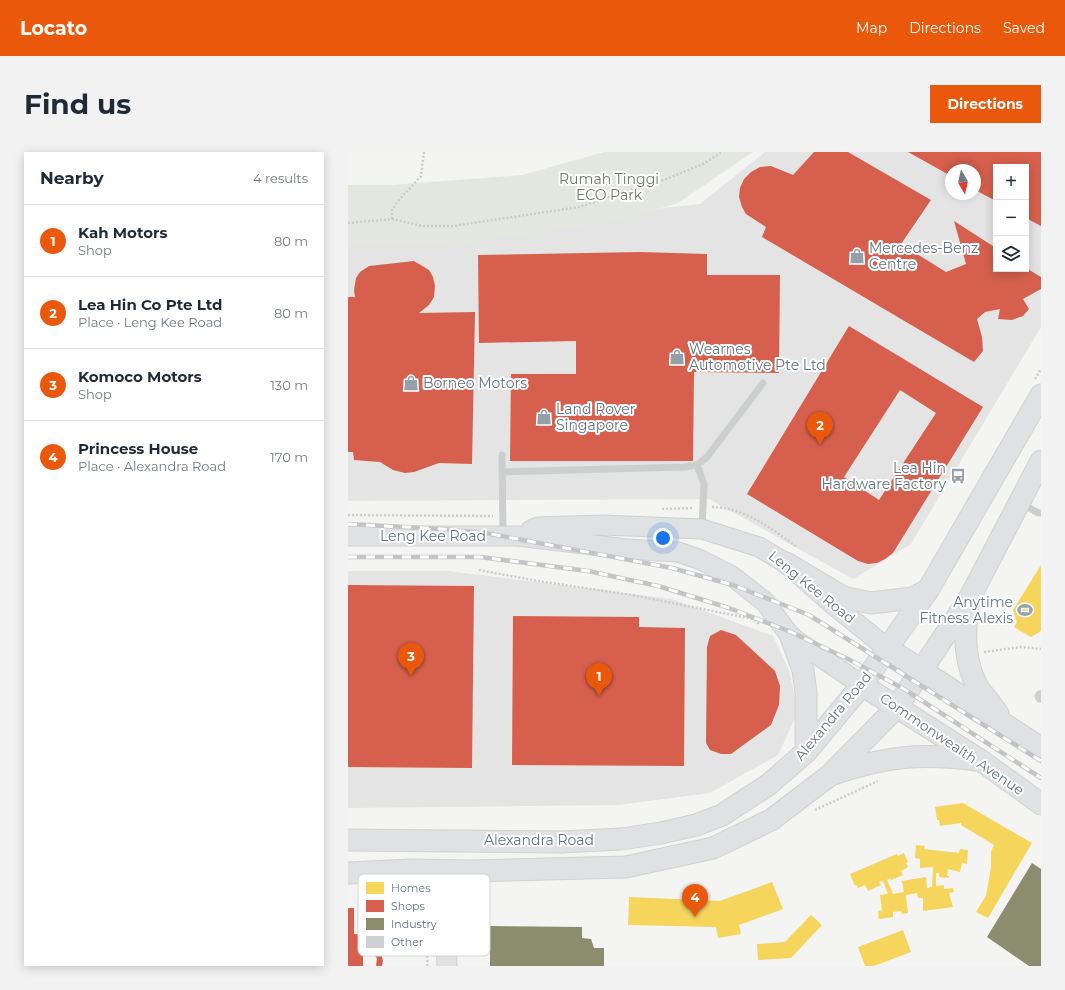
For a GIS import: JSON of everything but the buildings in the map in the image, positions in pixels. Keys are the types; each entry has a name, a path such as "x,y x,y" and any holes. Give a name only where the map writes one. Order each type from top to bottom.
{"main road":[{"path":"1040,397 1037,415 1041,419"},
{"name":"Alexandra Road","path":"348,840 561,842 621,839 661,833 696,825 722,815 768,785 806,752 862,685 928,590 1040,397"},
{"name":"Alexandra Road","path":"348,873 412,870 471,871 626,867 713,848 771,820 829,776 896,707 969,599 1041,461"},
{"path":"786,563 843,597 871,603 912,598 928,590"},
{"path":"969,599 966,620 966,655 978,688 1007,726"},
{"path":"791,637 803,670 806,693 806,752"},
{"path":"887,648 1041,748"},
{"name":"Commonwealth Avenue","path":"862,685 980,760 1041,804"},
{"path":"829,776 867,763 898,757 937,755 980,760"}],"street":[{"name":"Leng Kee Road","path":"510,536 538,527 603,525 702,529 759,547 786,563 830,602 887,648"},
{"name":"Leng Kee Road","path":"348,536 510,536 626,550 678,552 701,560 732,576 765,602 791,637 862,685"},
{"path":"412,870 416,874"}],"lane":[{"path":"503,472 684,467 697,465 707,457 763,383"},
{"path":"502,455 510,536"},
{"path":"697,465 704,484 702,529"},
{"path":"1020,503 1038,513 1041,513"}],"path":[{"path":"392,219 392,210 398,201 421,176 424,152"},
{"path":"348,223 392,219 422,226 453,226 579,207 666,180 703,164 722,152"},
{"path":"479,570 701,608 753,619 763,627"},
{"path":"978,653 1021,647 1041,649"},
{"path":"427,956 427,966"}],"shaded area":[{"path":"765,152 1041,152 1041,327 911,544 853,579 709,499 348,501 348,243 700,204"},
{"path":"348,571 448,571 672,599 773,636 789,670 798,712 778,755 710,793 618,805 348,808"}],"green space":[{"name":"Rumah Tinggi ECO Park","path":"604,152 753,152 678,203 621,220 474,242 348,243 348,185 391,185 522,175"}],"railway":[{"path":"348,524 442,529 491,534 672,568 733,585 809,615 1041,761"},
{"path":"348,557 480,557 588,571 658,586 729,608 791,632 850,660 904,689 1041,778"}],"place":[{"name":"Mercedes-Benz Centre","path":"857,256"},
{"name":"Wearnes Automotive Pte Ltd","path":"677,357"},
{"name":"Borneo Motors","path":"411,383"},
{"name":"Land Rover Singapore","path":"544,417"},
{"name":"Lea Hin Co Pte Ltd","path":"820,445"},
{"name":"Lea Hin Hardware Factory","path":"958,476"},
{"name":"Anytime Fitness Alexis","path":"1025,610"},
{"name":"Komoco Motors","path":"411,676"},
{"name":"Kah Motors","path":"599,696"},
{"name":"Princess House","path":"695,917"}]}
